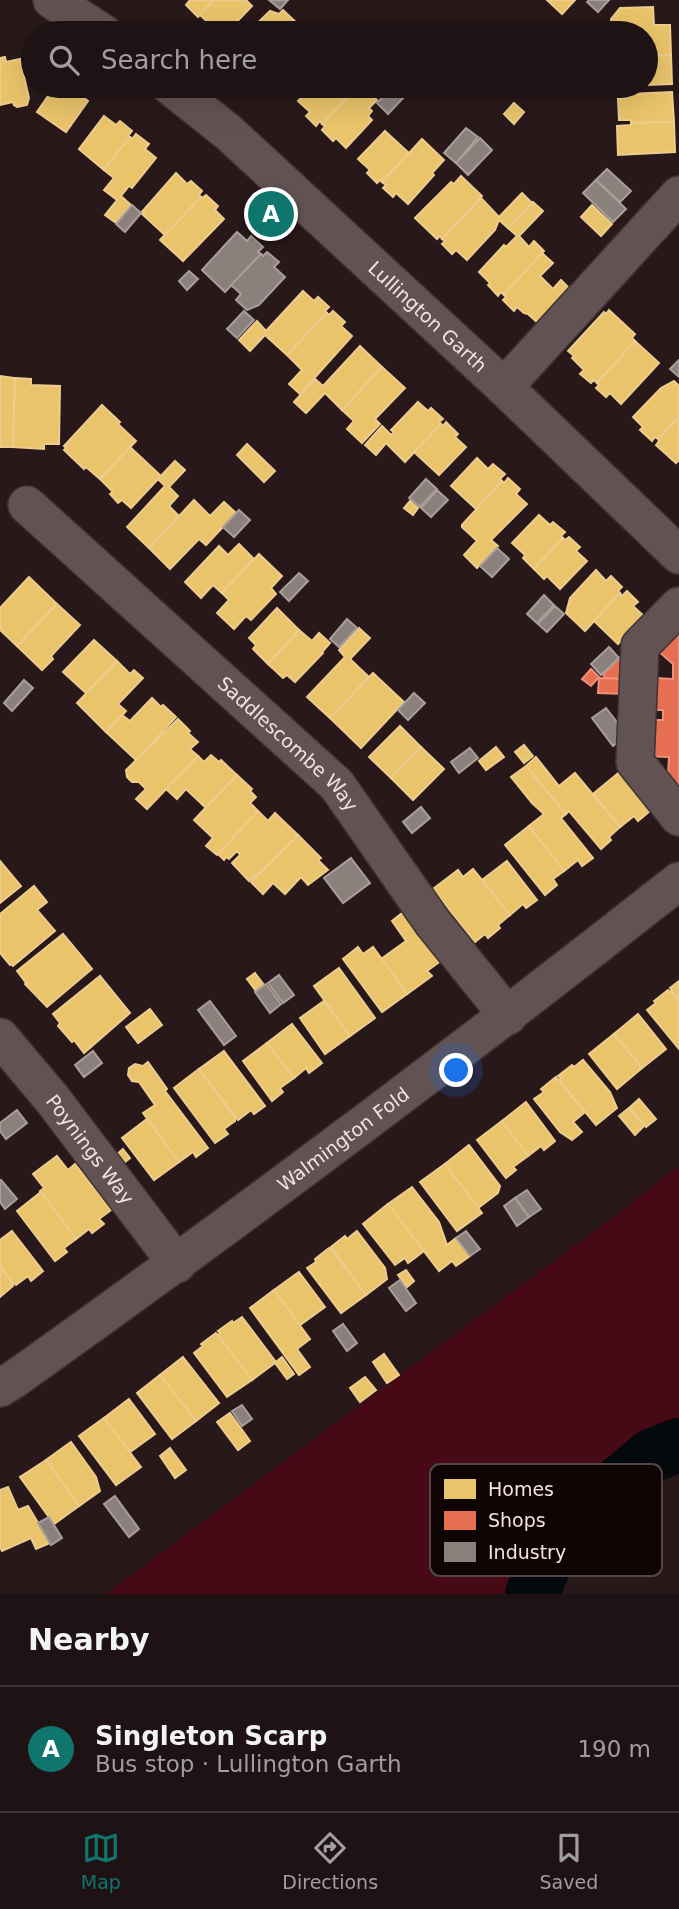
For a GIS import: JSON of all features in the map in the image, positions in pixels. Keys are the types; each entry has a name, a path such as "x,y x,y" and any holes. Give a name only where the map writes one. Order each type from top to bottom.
{"street":[{"path":"52,0 84,21"},
{"name":"Lullington Garth","path":"185,98 228,132 504,387 679,555"},
{"path":"504,387 679,195"},
{"name":"Saddlescombe Way","path":"27,505 337,785 433,923 508,1016"},
{"path":"679,606 640,646 635,762 679,817"},
{"name":"Walmington Fold","path":"0,1388 177,1264 508,1016 679,881"},
{"name":"Poynings Way","path":"0,1037 53,1100 177,1264"}],"shaded area":[{"path":"679,1166 679,1458 662,1471 662,1464 430,1464 430,1576 553,1576 546,1594 106,1594"}],"building: Homes":[{"path":"190,0 214,0 198,17 186,5"},
{"path":"214,0 246,0 252,6 238,21 207,21 200,15"},
{"path":"547,0 575,0 562,14"},
{"path":"653,7 654,21 611,21 620,8"},
{"path":"283,10 295,21 260,21 270,11 279,14"},
{"path":"658,25 670,25 671,55 658,56"},
{"path":"671,55 672,84 658,85 658,56"},
{"path":"5,57 6,62 20,59 21,98 29,98 27,105 17,107 13,102 0,105 0,58"},
{"path":"672,92 674,122 631,123 631,120 619,120 618,99 658,98 658,93"},
{"path":"47,98 84,98 88,101 66,132 37,112"},
{"path":"301,98 347,98 322,124 320,121 316,126 306,116 310,112 298,101"},
{"path":"347,98 377,100 369,108 372,111 368,116 372,120 346,148 336,138 333,141 322,130 325,126 322,124"},
{"path":"514,103 524,112 514,124 504,114"},
{"path":"104,116 116,125 120,121 132,131 104,170 79,149"},
{"path":"674,122 675,152 618,155 617,126"},
{"path":"385,131 409,153 382,182 380,180 377,183 367,173 370,170 358,159"},
{"path":"136,134 149,144 145,149 156,158 132,188 129,186 121,196 131,205 116,223 105,215 117,200 104,190 114,178 104,170 130,137 132,139"},
{"path":"422,139 444,160 408,204 396,193 393,197 383,188 386,185 382,182"},
{"path":"176,173 187,184 191,181 202,191 199,195 201,197 165,235 141,213"},
{"path":"461,176 482,196 442,239 440,236 437,239 415,218 451,182 454,184"},
{"path":"522,193 532,203 508,228 499,220 495,230 467,260 456,250 452,254 442,244 445,241 442,239 481,198 499,217"},
{"path":"206,195 218,206 215,210 224,219 183,261 160,240"},
{"path":"533,202 543,211 519,236 529,247 534,241 544,251 504,295 501,292 498,296 479,272 504,245 506,247 517,236 508,228"},
{"path":"592,205 612,224 601,236 581,217"},
{"path":"542,253 553,263 540,276 553,289 561,280 569,288 539,324 517,307 514,311 503,300 506,297 504,295"},
{"path":"303,291 314,301 318,297 329,307 325,311 327,313 287,355 265,335 250,351 239,340 257,321 266,331"},
{"path":"609,310 635,334 632,338 635,341 597,383 594,380 591,383 580,374 584,370 568,351 604,312 606,314"},
{"path":"333,311 345,322 341,326 352,336 300,394 289,384 302,370 287,355 327,313 329,315"},
{"path":"635,341 659,363 621,404 610,393 606,397 596,388 599,385 597,383"},
{"path":"360,346 382,367 342,410 325,393 306,413 294,402 315,379 323,386"},
{"path":"382,367 405,388 375,419 380,424 362,443 347,429 354,421 342,410"},
{"path":"0,376 15,378 13,447 0,447"},
{"path":"15,378 31,379 31,385 60,386 59,444 44,444 44,449 13,447"},
{"path":"674,381 679,386 679,417 658,439 655,437 652,441 640,430 643,427 633,417 661,388"},
{"path":"418,402 428,411 431,408 443,419 405,462 386,443 376,455 365,445 382,426 391,435 394,432 391,430"},
{"path":"102,405 136,441 100,479 86,467 84,469 64,450 64,446"},
{"path":"679,417 679,460 676,463 656,445 658,439"},
{"path":"446,422 458,434 455,437 466,447 439,475 414,452"},
{"path":"247,444 275,471 264,482 237,455"},
{"path":"130,447 161,476 131,508 122,500 118,503 110,494 113,492 100,479"},
{"path":"477,458 488,469 493,464 505,474 500,479 502,481 476,509 451,486"},
{"path":"175,461 185,470 169,487 178,496 169,506 179,516 149,548 127,527 165,486 158,479"},
{"path":"508,478 520,489 516,494 527,504 491,540 498,546 477,568 464,555 477,541 462,525 502,481 504,483"},
{"path":"194,500 210,516 224,502 236,513 206,545 199,539 170,569 149,548"},
{"path":"410,501 418,508 413,515 404,508"},
{"path":"539,515 550,525 553,522 565,532 561,536 563,538 534,569 523,558 525,555 512,543"},
{"path":"569,537 580,547 576,551 587,561 560,589 547,576 544,579 534,569 563,538 565,540"},
{"path":"239,544 254,559 222,593 213,585 201,598 185,582 219,546 228,555"},
{"path":"259,554 282,576 271,588 276,594 251,620 246,616 234,629 217,613 229,600 222,593"},
{"path":"596,570 606,581 611,576 622,587 618,591 620,593 585,631 566,613 570,598"},
{"path":"29,577 57,604 17,646 0,630 0,608"},
{"path":"627,591 638,602 633,606 645,617 618,644 594,621 620,593 622,596"},
{"path":"57,604 80,625 51,656 53,659 42,670 17,646"},
{"path":"277,608 299,630 268,664 253,649 256,645 249,638"},
{"path":"359,628 370,638 350,659 369,677 330,718 307,697 345,657 339,650"},
{"path":"299,630 312,641 319,633 330,643 295,682 287,675 283,678 268,664"},
{"path":"94,640 117,661 86,693 63,672"},
{"path":"117,661 130,674 134,670 143,678 118,704 126,711 106,732 77,703"},
{"path":"373,673 404,702 361,748 330,718"},
{"path":"152,698 176,717 136,760 106,732 122,715 130,721"},
{"path":"178,719 198,742 190,749 198,756 147,809 136,799 146,789 139,782 132,782 127,777 126,770"},
{"path":"400,726 421,747 391,778 369,757"},
{"path":"524,745 533,756 524,763 515,752"},
{"path":"421,747 444,769 413,800 391,778"},
{"path":"496,747 504,757 486,770 479,761"},
{"path":"211,755 219,762 221,760 237,775 206,808 186,789 177,799 166,789 198,756 204,762"},
{"path":"536,757 559,786 575,773 620,827 601,849 569,811 566,814 526,766"},
{"path":"526,766 566,814 561,818 593,858 582,866 578,860 564,871 529,826 544,814 511,777"},
{"path":"627,766 658,804 638,821 634,816 620,827 593,794"},
{"path":"237,775 252,789 250,791 256,797 250,803 258,811 217,855 206,846 213,838 194,820"},
{"path":"258,811 268,821 275,813 298,835 249,881 232,863 240,855 237,851 224,860 218,854"},
{"path":"529,826 564,871 553,879 557,885 545,895 505,845"},
{"path":"298,835 321,858 318,860 328,870 308,885 301,877 285,894 273,883 263,894 251,882"},
{"path":"0,861 21,886 0,903"},
{"path":"507,861 537,900 526,908 523,904 510,915 482,880"},
{"path":"473,869 510,915 488,938 485,934 475,942 433,889 458,870 463,877"},
{"path":"34,886 47,902 37,910 55,931 13,966 0,953 0,914"},
{"path":"406,910 442,960 427,971 432,976 407,994 381,959 406,941 392,921"},
{"path":"63,934 92,969 47,1007 25,984 17,971"},
{"path":"358,947 363,954 373,947 407,994 382,1012 343,959"},
{"path":"339,968 375,1018 350,1036 314,986"},
{"path":"255,973 264,985 256,991 247,979"},
{"path":"100,976 130,1013 84,1053 58,1026 60,1023 53,1014"},
{"path":"679,981 679,1001 670,988"},
{"path":"668,990 679,1001 679,1049 647,1010"},
{"path":"324,1001 350,1036 325,1054 300,1018"},
{"path":"150,1009 162,1025 138,1043 126,1027"},
{"path":"638,1014 666,1049 642,1068 614,1034"},
{"path":"292,1024 322,1063 309,1073 306,1068 294,1078 267,1043"},
{"path":"614,1034 642,1068 617,1089 589,1054"},
{"path":"267,1043 294,1078 280,1088 283,1092 272,1101 243,1061"},
{"path":"224,1051 265,1106 254,1114 251,1110 238,1120 199,1069"},
{"path":"583,1060 610,1092 617,1108 596,1125 558,1076"},
{"path":"148,1062 167,1089 165,1091 208,1148 196,1157 193,1152 179,1162 143,1113 155,1105 139,1082 132,1081 128,1075 129,1068 135,1064 143,1066"},
{"path":"199,1069 235,1118 235,1121 224,1129 228,1134 215,1143 174,1088"},
{"path":"556,1077 585,1112 573,1122 582,1132 572,1140 560,1132 534,1099 544,1092 541,1089"},
{"path":"639,1099 656,1119 646,1127 630,1107"},
{"path":"526,1102 555,1141 544,1150 541,1146 528,1156 502,1121"},
{"path":"629,1108 644,1126 635,1135 619,1116"},
{"path":"147,1119 179,1162 154,1180 122,1138"},
{"path":"502,1121 528,1156 513,1167 516,1170 506,1178 477,1140"},
{"path":"469,1145 500,1186 498,1193 478,1208 445,1164"},
{"path":"123,1149 130,1158 124,1163 116,1155"},
{"path":"57,1156 68,1170 75,1164 111,1210 99,1219 104,1224 92,1233 89,1229 76,1239 40,1191 44,1188 33,1174"},
{"path":"445,1164 482,1213 457,1231 420,1182"},
{"path":"412,1187 439,1222 447,1245 456,1238 470,1256 456,1266 452,1261 439,1271 388,1204"},
{"path":"41,1192 76,1239 64,1248 67,1252 55,1261 17,1211"},
{"path":"388,1204 424,1251 408,1263 405,1258 395,1265 363,1224"},
{"path":"12,1231 43,1271 31,1281 28,1276 16,1285 0,1266 0,1240"},
{"path":"357,1231 385,1268 387,1279 366,1295 331,1247"},
{"path":"329,1248 366,1295 341,1313 307,1268"},
{"path":"0,1266 13,1286 0,1297"},
{"path":"406,1270 414,1281 407,1287 398,1275"},
{"path":"299,1272 325,1307 300,1325 274,1290"},
{"path":"274,1290 310,1339 297,1349 310,1367 299,1375 250,1308"},
{"path":"242,1317 276,1362 282,1357 294,1374 287,1379 275,1363 252,1380 218,1335 218,1331"},
{"path":"216,1333 252,1380 227,1397 194,1353"},
{"path":"384,1354 399,1375 387,1383 373,1362"},
{"path":"183,1357 219,1403 196,1421 160,1375"},
{"path":"160,1375 196,1421 172,1439 137,1393"},
{"path":"365,1377 376,1390 360,1402 350,1388"},
{"path":"129,1399 155,1434 130,1452 104,1418"},
{"path":"230,1413 250,1441 238,1450 217,1422"},
{"path":"104,1418 141,1467 116,1485 79,1436"},
{"path":"71,1442 96,1477 100,1491 79,1506 46,1460"},
{"path":"170,1448 186,1470 175,1478 160,1456"},
{"path":"46,1460 79,1506 54,1524 20,1477"},
{"path":"8,1487 18,1510 28,1506 50,1543 36,1549 31,1538 2,1551 0,1490"}],"building: Shops":[{"path":"679,628 679,802 668,775 669,757 642,756 648,720 663,720 663,710 655,710 657,678 673,679 673,664 658,651"},
{"path":"624,653 625,679 605,678 603,674"},
{"path":"591,669 599,677 591,686 582,679"},
{"path":"599,678 625,679 625,694 598,693"}],"building: Industry":[{"path":"269,0 288,0 280,9"},
{"path":"609,0 598,12 587,2"},
{"path":"382,98 403,98 388,114 377,103"},
{"path":"466,128 478,137 456,163 444,153"},
{"path":"480,138 492,150 468,175 456,163"},
{"path":"607,169 631,191 620,202 596,180"},
{"path":"596,180 626,209 613,222 583,193"},
{"path":"132,205 141,213 125,232 116,224"},
{"path":"237,232 247,241 251,236 263,247 258,252 261,254 225,292 202,270"},
{"path":"267,252 279,262 274,267 285,277 259,305 247,310 236,300 241,294 231,285 261,254 263,256"},
{"path":"189,271 198,279 187,290 179,281"},
{"path":"244,311 254,320 237,338 227,329"},
{"path":"679,360 679,377 670,369"},
{"path":"426,479 437,489 420,507 409,498"},
{"path":"437,490 448,500 431,517 421,508"},
{"path":"239,510 250,520 234,537 223,527"},
{"path":"497,548 509,559 492,577 480,566"},
{"path":"299,573 308,581 289,601 280,592"},
{"path":"544,595 554,605 537,623 527,614"},
{"path":"555,606 564,614 547,632 538,624"},
{"path":"347,619 357,628 339,647 330,639"},
{"path":"609,647 619,658 601,675 591,664"},
{"path":"24,680 33,688 12,711 4,703"},
{"path":"414,693 425,703 408,720 398,710"},
{"path":"606,708 627,735 613,746 592,718"},
{"path":"470,748 478,758 459,773 451,762"},
{"path":"421,807 430,818 412,833 403,822"},
{"path":"351,858 370,883 343,903 324,878"},
{"path":"279,975 294,995 283,1003 268,983"},
{"path":"266,984 281,1004 270,1013 255,992"},
{"path":"210,1001 236,1036 224,1045 198,1010"},
{"path":"93,1051 102,1063 84,1077 75,1065"},
{"path":"17,1110 27,1123 6,1139 0,1131 0,1123"},
{"path":"1,1180 17,1199 5,1209 0,1202"},
{"path":"527,1190 541,1209 529,1217 515,1198"},
{"path":"515,1198 529,1217 517,1226 504,1206"},
{"path":"466,1231 480,1249 470,1256 456,1238"},
{"path":"400,1280 416,1303 406,1311 389,1288"},
{"path":"343,1324 357,1343 347,1351 333,1331"},
{"path":"242,1405 252,1419 242,1426 232,1411"},
{"path":"115,1496 139,1529 129,1537 104,1504"},
{"path":"49,1517 62,1538 51,1545 38,1523"}],"waterway":[{"path":"642,1464 651,1456 679,1445"},
{"path":"532,1594 540,1576"}],"place":[{"name":"Singleton Scarp","path":"271,214"}]}
